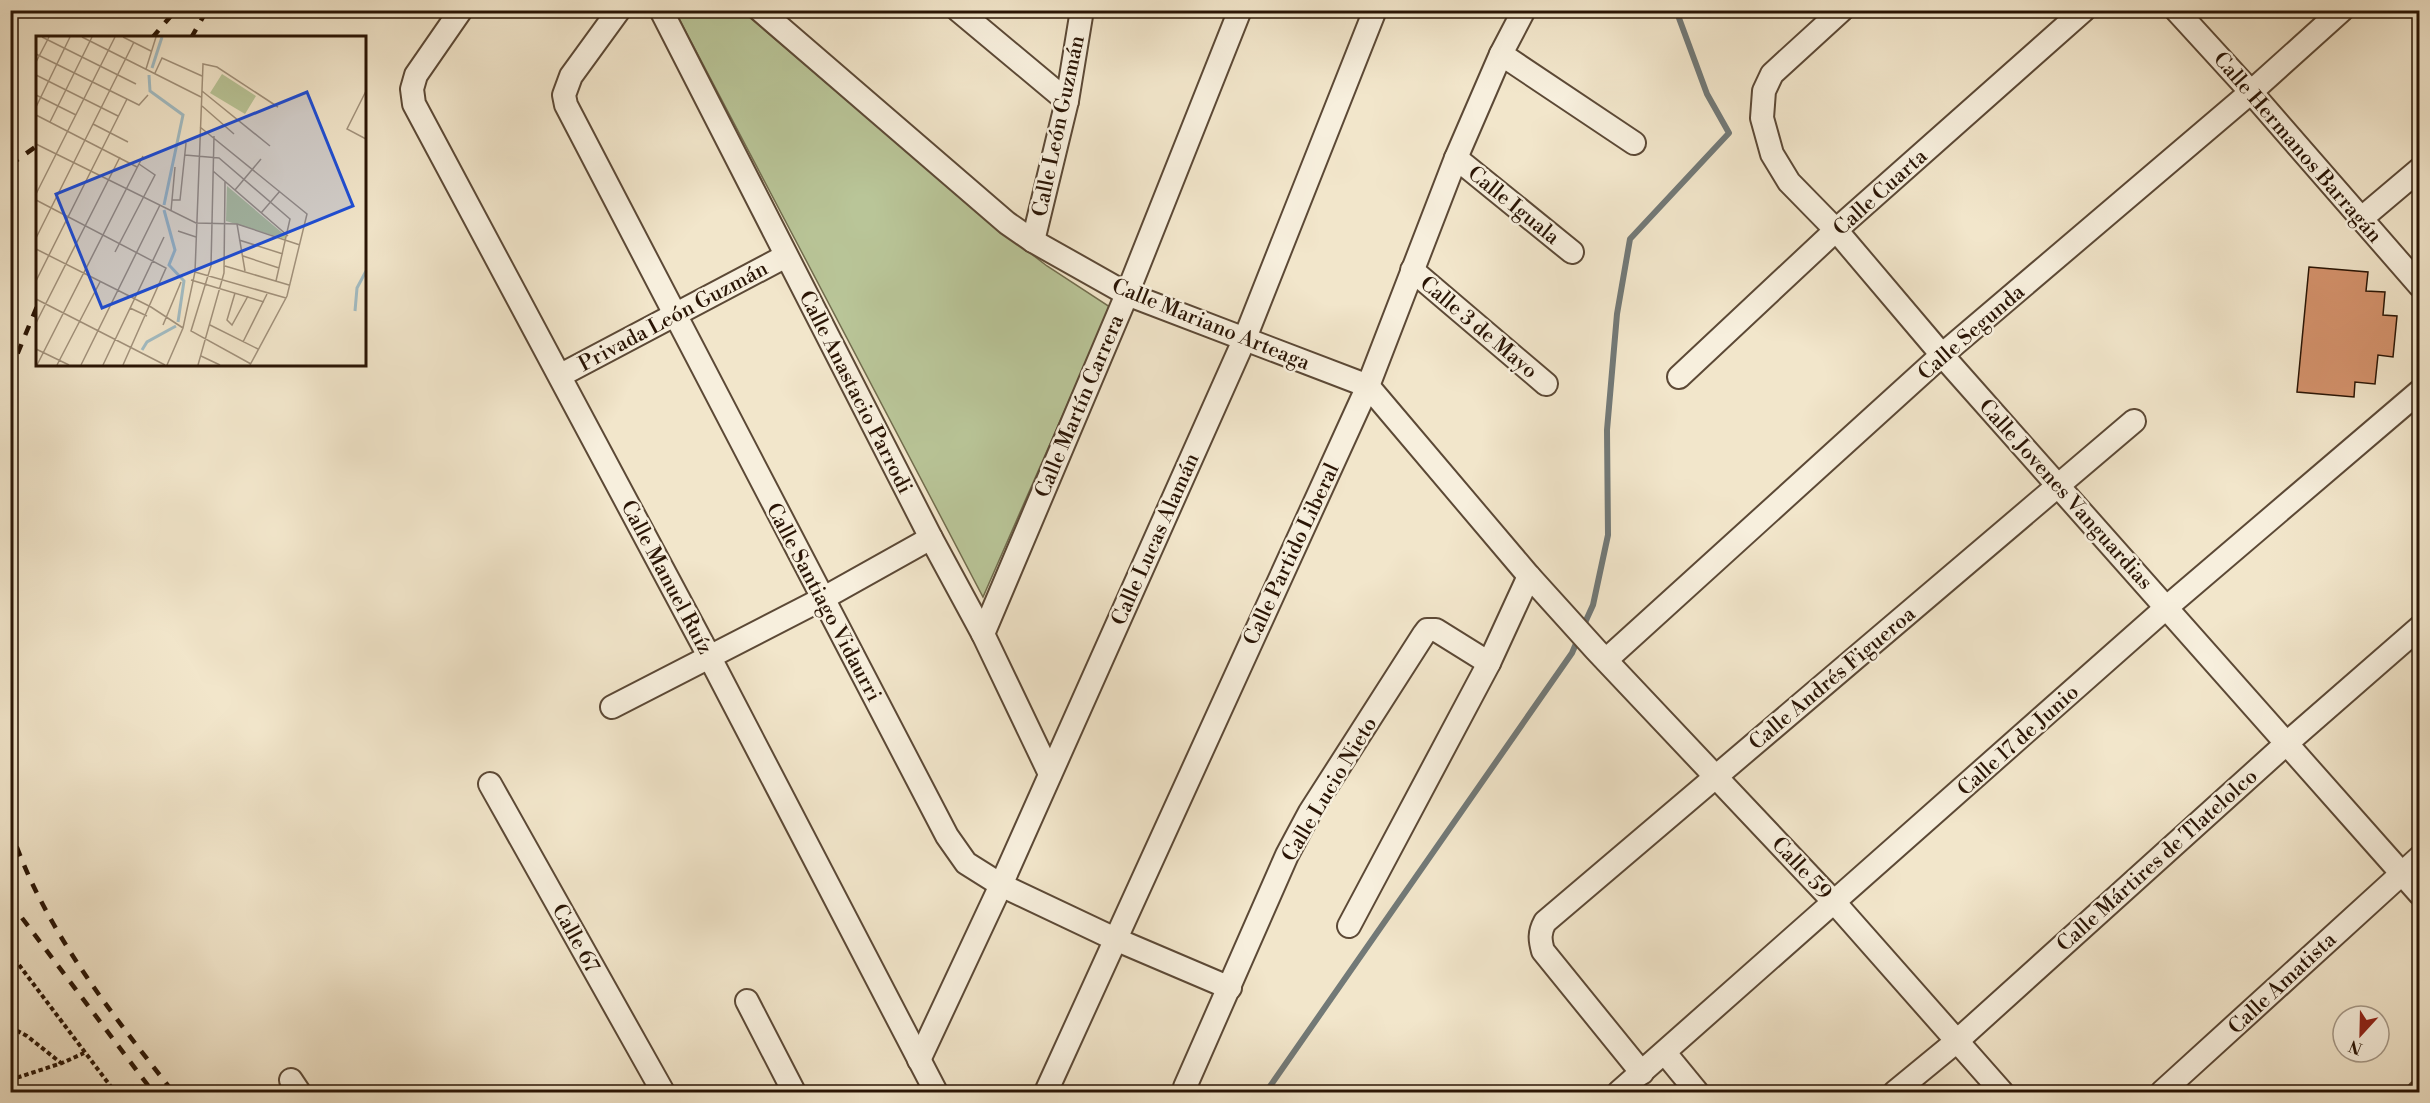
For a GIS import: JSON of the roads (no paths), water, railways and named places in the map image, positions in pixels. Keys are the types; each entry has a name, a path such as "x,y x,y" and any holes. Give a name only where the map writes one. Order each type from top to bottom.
{"street":[{"name":"Calle Manuel Ruíz","path":"461,10 423,61 412,89 414,104 710,656 936,1092"},
{"name":"Calle Santiago Vidaurri","path":"619,10 571,76 564,95 566,105 947,836 966,863 1001,885 1115,939 1230,988"},
{"name":"Calle Anastacio Parrodi","path":"661,10 931,538 983,634 1050,774"},
{"name":"Calle Mariano Arteaga","path":"760,10 1007,224 1033,242 1127,294 1368,386 1529,576 1560,607 1601,655"},
{"path":"958,10 1066,101"},
{"name":"Calle León Guzmán","path":"1033,242 1066,101 1082,10"},
{"name":"Calle Martín Carrera","path":"983,634 1127,294 1240,10"},
{"name":"Calle Lucas Alamán","path":"919,1060 1001,885 1245,338 1375,10"},
{"name":"Calle Partido Liberal","path":"1046,1092 1368,386 1456,158 1501,54 1524,10"},
{"name":"Calle Jovenes Vanguardias","path":"1842,10 1772,74 1764,91 1761,105 1762,118 1772,154 1789,182 1836,230 1942,355 2420,894"},
{"name":"Calle Cuarta","path":"1679,377 1836,230 2084,10"},
{"name":"Calle Hermanos Barragán","path":"2176,10 2251,92 2420,286"},
{"name":"Calle Segunda","path":"1601,655 1942,355 2251,92 2342,10"},
{"path":"1501,54 1634,143"},
{"name":"Calle Iguala","path":"1456,158 1572,252"},
{"path":"2362,218 2420,169"},
{"name":"Privada León Guzmán","path":"561,375 786,256"},
{"name":"Calle 3 de Mayo","path":"1412,270 1546,384"},
{"name":"Calle 17 de Junio","path":"1619,1092 2167,607 2420,391"},
{"name":"Calle Andrés Figueroa","path":"1642,1073 1543,951 1540,931 1545,922 2134,422"},
{"path":"612,707 822,599 931,538"},
{"path":"1348,926 1489,663 1529,576"},
{"name":"Calle Mártires de Tlatelolco","path":"1895,1092 1957,1041 2287,743 2420,627"},
{"name":"Calle Lucio Nieto","path":"1185,1087 1287,855 1310,812 1424,634 1427,630 1437,630 1489,663"},
{"name":"Calle 59","path":"1601,655 1835,903 2002,1092"},
{"name":"Calle 67","path":"490,784 663,1092"},
{"name":"Calle Amatista","path":"2162,1092 2420,857"},
{"path":"747,1001 794,1092"},
{"path":"1665,1053 1697,1092"}],"waterway":[{"path":"1583,627 1593,605 1608,535 1607,430 1617,314 1630,239 1729,133 1707,94 1676,10"},
{"path":"1266,1092 1572,653 1578,639"}],"railway":[{"path":"154,36 176,10"},
{"path":"192,36 207,10"},
{"path":"10,165 36,146"},
{"path":"10,372 36,309"},
{"path":"10,828 40,900 59,934 102,999 173,1092"},
{"path":"10,902 153,1092"}]}
